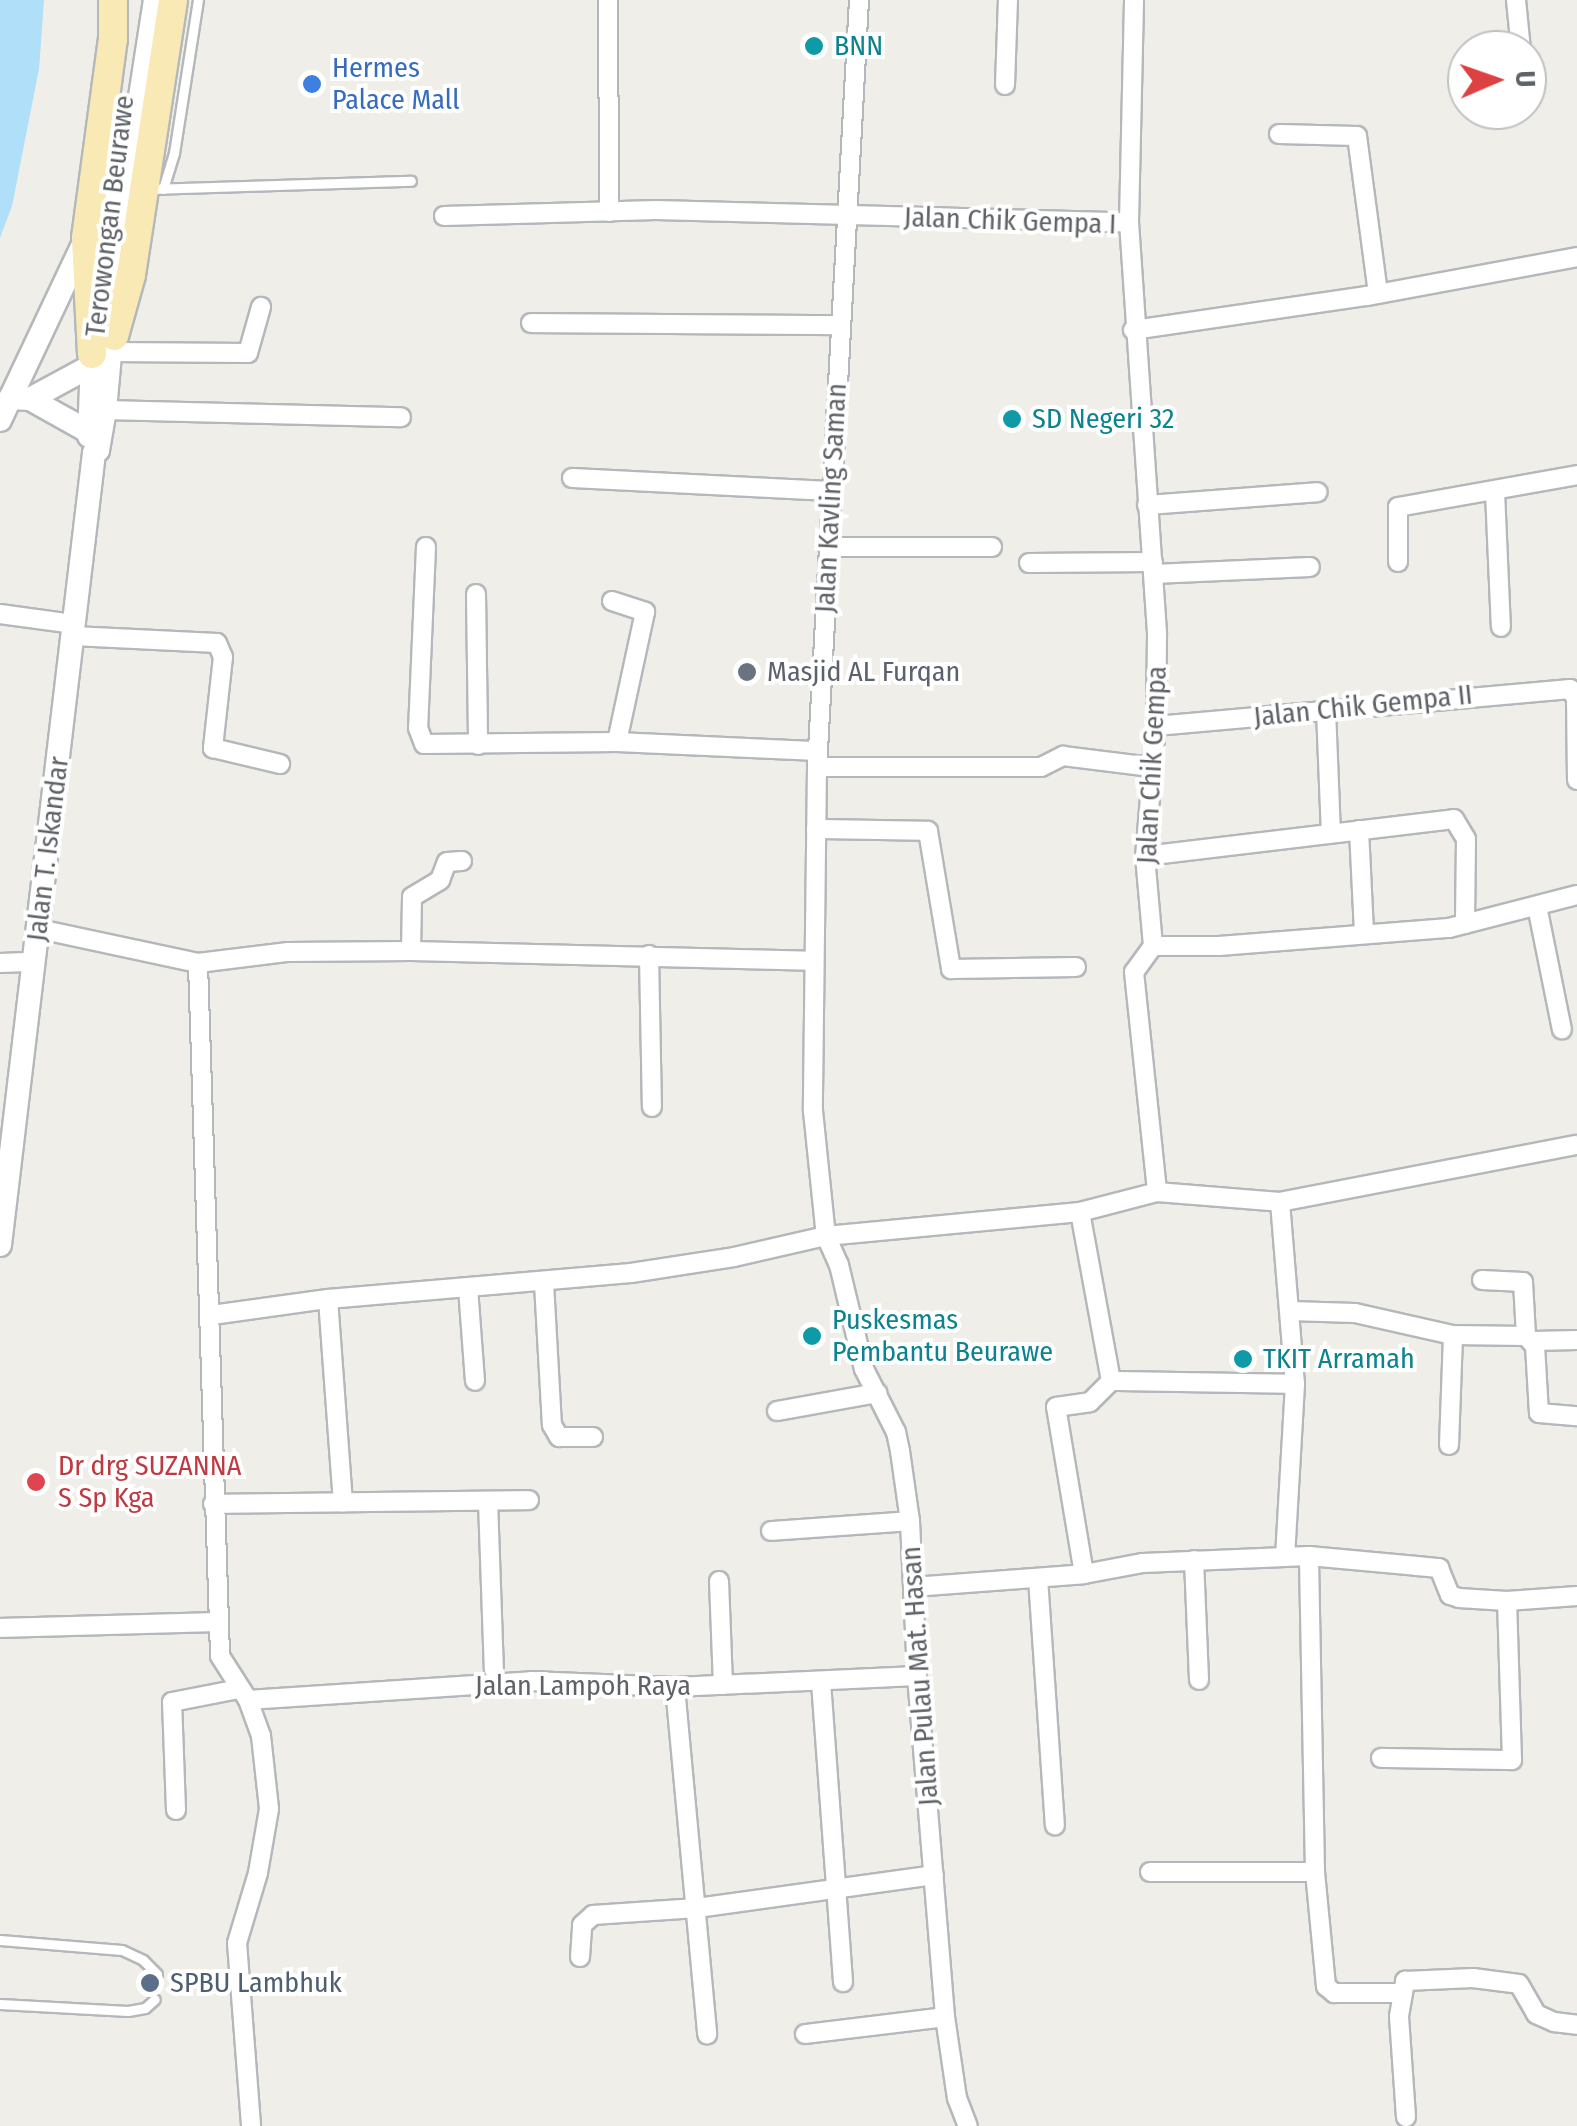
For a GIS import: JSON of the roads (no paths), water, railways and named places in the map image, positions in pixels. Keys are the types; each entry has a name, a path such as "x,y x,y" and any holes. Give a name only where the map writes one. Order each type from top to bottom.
{"main road":[{"path":"102,352 86,238 113,40 114,0"},
{"path":"102,352 131,274 153,189 173,0"}],"street":[{"name":"Terowongan Beurawe","path":"97,432 106,210 140,0"},
{"name":"Terowongan Beurawe","path":"102,352 155,0"},
{"path":"608,0 609,212"},
{"name":"Jalan Kavling Saman","path":"826,1236 813,1111 817,759 858,0"},
{"path":"1005,85 1008,0"},
{"path":"1129,222 1134,0"},
{"path":"1516,0 1520,30"},
{"path":"1279,134 1357,136 1378,294"},
{"name":"Jalan Chik Gempa I","path":"444,216 720,211 1129,222 1133,330"},
{"path":"20,398 86,238"},
{"path":"1133,330 1378,294 1577,256"},
{"path":"0,420 20,398 102,352 248,353 260,307"},
{"path":"531,323 841,325"},
{"name":"Jalan Chik Gempa","path":"1133,330 1154,568 1156,726 1145,856 1153,946 1134,972 1157,1192"},
{"path":"20,398 97,432 401,417"},
{"name":"Jalan T. Iskandar","path":"0,1245 10,1076 34,962 97,432"},
{"path":"1398,562 1398,507 1577,475"},
{"path":"572,478 831,490"},
{"path":"1146,506 1318,492"},
{"path":"1495,492 1500,627"},
{"path":"426,547 419,739 432,746 617,742 817,759 1041,767 1062,756 1151,767"},
{"path":"828,548 992,547"},
{"path":"1029,563 1310,568"},
{"path":"476,594 478,745"},
{"path":"612,600 645,612 617,742"},
{"path":"0,614 74,630 217,643 222,657 213,748 280,764"},
{"name":"Jalan Chik Gempa II","path":"1156,726 1570,689 1576,698 1577,780"},
{"path":"1326,710 1331,833"},
{"path":"1145,856 1454,818 1466,839 1465,924"},
{"path":"816,829 928,831 951,968 1076,967"},
{"path":"1359,830 1364,934"},
{"path":"411,951 412,896 440,880 447,862 462,861"},
{"path":"1153,946 1219,946 1465,924 1577,895"},
{"path":"1538,906 1562,1030"},
{"path":"38,929 198,963 288,952 411,951 812,961"},
{"path":"649,955 652,1107"},
{"path":"0,963 34,962"},
{"path":"198,963 220,1656 244,1694 265,1757 269,1808 258,1874 237,1943 251,2126"},
{"path":"212,1315 328,1300 544,1283 734,1258 826,1236 1080,1212 1157,1192 1280,1202 1577,1145"},
{"path":"1280,1202 1295,1384 1285,1556"},
{"path":"1080,1212 1112,1382"},
{"name":"Jalan Pulau Mat. Hasan","path":"826,1236 839,1266 864,1369 896,1432 910,1521 917,1676 945,2018 960,2110 968,2126"},
{"path":"1482,1280 1523,1282 1539,1413 1577,1416"},
{"path":"544,1283 552,1425 559,1437 593,1437"},
{"path":"468,1288 475,1380"},
{"path":"328,1300 343,1502"},
{"path":"1290,1310 1355,1313 1453,1334 1577,1340"},
{"path":"1449,1445 1453,1334"},
{"path":"1084,1574 1056,1407 1090,1402 1112,1382 1295,1384"},
{"path":"777,1411 877,1394"},
{"path":"488,1500 494,1670"},
{"path":"214,1504 529,1500"},
{"path":"771,1531 910,1521"},
{"path":"1310,1556 1315,1872 1326,1986 1334,1993 1401,1993"},
{"path":"913,1588 1084,1574 1194,1560 1310,1556 1439,1568 1450,1595 1507,1602 1577,1596"},
{"path":"1194,1560 1199,1680"},
{"path":"1038,1578 1055,1825"},
{"path":"719,1581 723,1685"},
{"path":"1381,1758 1512,1760 1507,1602"},
{"path":"0,1628 218,1622"},
{"name":"Jalan Lampoh Raya","path":"176,1810 172,1702 244,1694 531,1682 674,1686 917,1676"},
{"path":"821,1682 843,1982"},
{"path":"674,1686 707,2034"},
{"path":"1150,1872 1315,1872"},
{"path":"580,1958 582,1925 593,1915 698,1908 934,1875"},
{"path":"1406,2117 1401,1993 1405,1981 1440,1978 1519,1984 1536,2014 1554,2022 1577,2024"},
{"path":"805,2034 945,2018"}],"lane":[{"path":"153,189 174,153 198,0"},
{"path":"153,189 411,181"},
{"path":"0,1940 122,1950 143,1960 156,1974"},
{"path":"0,2004 128,2011 144,2008 155,1999"}],"water":[{"path":"0,0 44,0 39,69 12,206 0,238"}],"place":[{"name":"BNN","path":"814,46"},
{"name":"Hermes Palace Mall","path":"312,84"},
{"name":"SD Negeri 32","path":"1012,419"},
{"name":"Masjid AL Furqan","path":"747,672"},
{"name":"Puskesmas Pembantu Beurawe","path":"812,1336"},
{"name":"TKIT Arramah","path":"1243,1359"},
{"name":"Dr drg SUZANNA S Sp Kga","path":"36,1482"},
{"name":"SPBU Lambhuk","path":"150,1983"}]}
